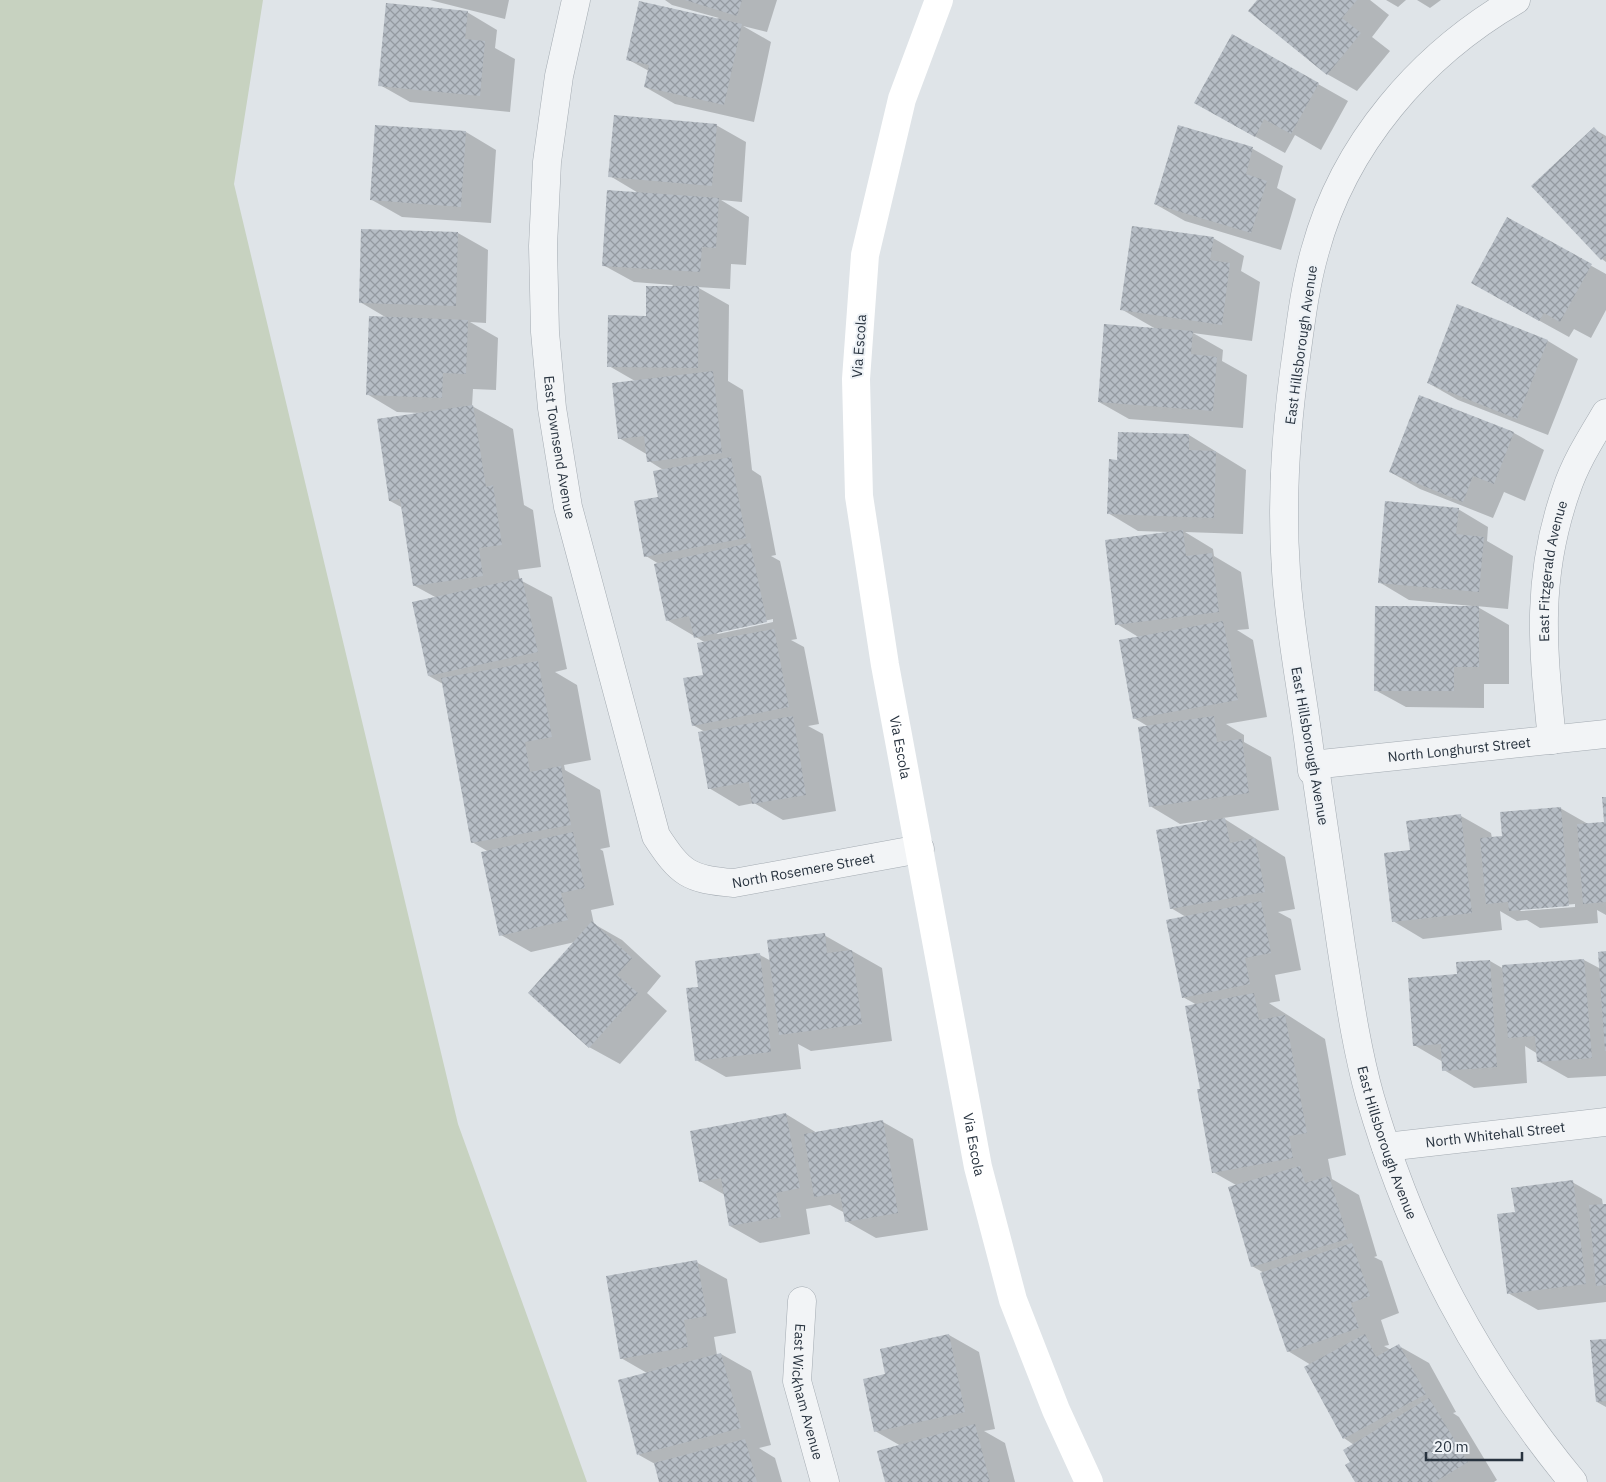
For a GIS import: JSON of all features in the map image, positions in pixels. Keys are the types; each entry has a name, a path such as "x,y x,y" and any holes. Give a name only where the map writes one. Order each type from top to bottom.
{"main road":[{"name":"Via Escola","path":"939,0 902,99 865,255 856,379 859,496 885,665 978,1167 1013,1300 1056,1410 1090,1482"}],"street":[{"name":"East Townsend Avenue","path":"576,0 558,76 547,162 543,246 546,332 552,408 568,507 656,836 671,859 687,874"},
{"name":"East Hillsborough Avenue","path":"1516,0 1486,17 1432,61 1399,95 1365,140 1335,196 1315,249 1306,286 1290,397 1284,486 1286,570 1295,660 1312,771 1316,774 1353,1026 1370,1096 1414,1224 1448,1298 1490,1370 1538,1439 1573,1482"},
{"name":"East Fitzgerald Avenue","path":"1552,740 1544,643 1543,596 1551,544 1566,490 1584,450 1606,413"},
{"name":"North Longhurst Street","path":"1312,765 1606,734"},
{"name":"North Rosemere Street","path":"687,874 709,881 734,883 920,849"},
{"name":"North Whitehall Street","path":"1386,1146 1606,1122"},
{"name":"East Wickham Avenue","path":"802,1301 796,1381 825,1482"}],"green space":[{"path":"0,0 263,0 234,184 458,1124 587,1482 0,1482"}],"building":[{"path":"685,0 742,0 737,16"},
{"path":"1257,0 1357,0 1342,18 1361,33 1327,75 1248,11"},
{"path":"639,1 742,24 724,105 644,87 649,65 626,60"},
{"path":"386,3 468,11 465,39 485,41 480,96 378,86"},
{"path":"1232,34 1319,83 1291,134 1264,119 1255,137 1194,103"},
{"path":"614,115 717,124 712,186 608,177"},
{"path":"375,125 466,131 461,207 370,200"},
{"path":"1178,125 1253,147 1246,174 1267,181 1251,233 1154,204"},
{"path":"1594,127 1606,140 1606,256 1601,260 1531,186"},
{"path":"607,190 719,198 716,248 702,247 700,272 602,266"},
{"path":"1507,217 1592,264 1560,322 1544,313 1539,321 1471,283"},
{"path":"1132,226 1214,237 1210,260 1230,263 1222,325 1120,310"},
{"path":"361,229 458,232 456,306 359,303"},
{"path":"646,286 699,286 698,368 607,367 608,315 646,316"},
{"path":"1457,304 1548,340 1517,419 1427,383"},
{"path":"369,316 468,320 466,374 443,373 442,398 366,395"},
{"path":"1104,324 1193,331 1191,354 1217,357 1213,411 1098,402"},
{"path":"713,371 722,453 647,462 644,436 618,439 612,383"},
{"path":"1419,395 1514,432 1494,484 1473,476 1463,502 1389,472"},
{"path":"473,405 486,487 493,485 502,545 479,548 483,576 413,586 400,499 389,501 377,419"},
{"path":"1118,432 1189,434 1189,450 1216,451 1214,518 1107,514 1109,459 1117,460"},
{"path":"731,457 746,538 644,557 634,501 658,497 653,471"},
{"path":"1385,501 1459,508 1456,534 1484,537 1479,592 1378,583"},
{"path":"1183,530 1186,556 1212,553 1219,612 1115,625 1105,540"},
{"path":"750,543 767,622 694,638 689,616 666,621 654,564"},
{"path":"522,578 538,652 428,676 412,602"},
{"path":"1375,606 1479,606 1479,667 1454,667 1454,691 1374,691"},
{"path":"1223,621 1238,700 1133,719 1119,640"},
{"path":"774,629 789,707 692,726 683,678 703,675 697,643"},
{"path":"538,661 552,737 525,742 530,772 561,766 571,825 471,843 441,678"},
{"path":"793,716 806,795 752,804 749,782 708,789 698,732"},
{"path":"1214,716 1217,742 1242,739 1249,793 1149,807 1138,727"},
{"path":"1602,797 1606,797 1606,902 1583,904 1577,824 1604,822"},
{"path":"1561,807 1569,906 1509,911 1508,902 1486,904 1480,838 1502,836 1500,812"},
{"path":"1461,814 1472,913 1392,922 1384,853 1410,850 1406,821"},
{"path":"1225,818 1230,843 1255,838 1265,892 1170,909 1156,830"},
{"path":"573,832 585,888 561,893 568,920 499,936 481,852"},
{"path":"1261,901 1271,953 1245,958 1250,984 1182,998 1166,920"},
{"path":"592,921 632,958 617,975 638,993 589,1048 528,993"},
{"path":"825,933 827,953 852,950 862,1024 779,1035 767,940"},
{"path":"1606,951 1606,1051 1605,1051 1598,952"},
{"path":"760,953 771,1052 695,1061 686,988 698,987 695,961"},
{"path":"1584,959 1592,1058 1537,1062 1535,1036 1508,1038 1502,965"},
{"path":"1490,960 1497,1067 1442,1071 1441,1044 1413,1046 1408,978 1457,974 1456,962"},
{"path":"1254,993 1259,1020 1285,1015 1307,1133 1289,1136 1293,1158 1212,1173 1197,1089 1200,1089 1185,1006"},
{"path":"786,1113 800,1188 776,1193 781,1217 729,1226 721,1178 699,1182 690,1131"},
{"path":"883,1120 898,1213 845,1222 840,1193 814,1197 804,1134"},
{"path":"1300,1166 1305,1183 1329,1176 1348,1239 1251,1267 1228,1187"},
{"path":"1573,1180 1586,1284 1507,1294 1497,1214 1515,1212 1511,1188"},
{"path":"1606,1204 1606,1285 1596,1286 1589,1205"},
{"path":"1352,1243 1370,1296 1351,1303 1359,1328 1287,1352 1260,1273"},
{"path":"697,1260 707,1316 684,1320 688,1347 620,1359 606,1276"},
{"path":"949,1334 965,1412 874,1432 863,1379 885,1374 880,1349"},
{"path":"1365,1334 1376,1357 1399,1344 1426,1394 1343,1439 1304,1367"},
{"path":"1606,1339 1606,1401 1596,1402 1590,1340"},
{"path":"721,1353 741,1428 637,1455 618,1380"},
{"path":"1429,1398 1468,1462 1435,1482 1355,1482 1345,1465 1350,1462 1343,1450"},
{"path":"975,1424 990,1482 885,1482 877,1451"},
{"path":"745,1439 757,1482 659,1482 654,1463"}]}
